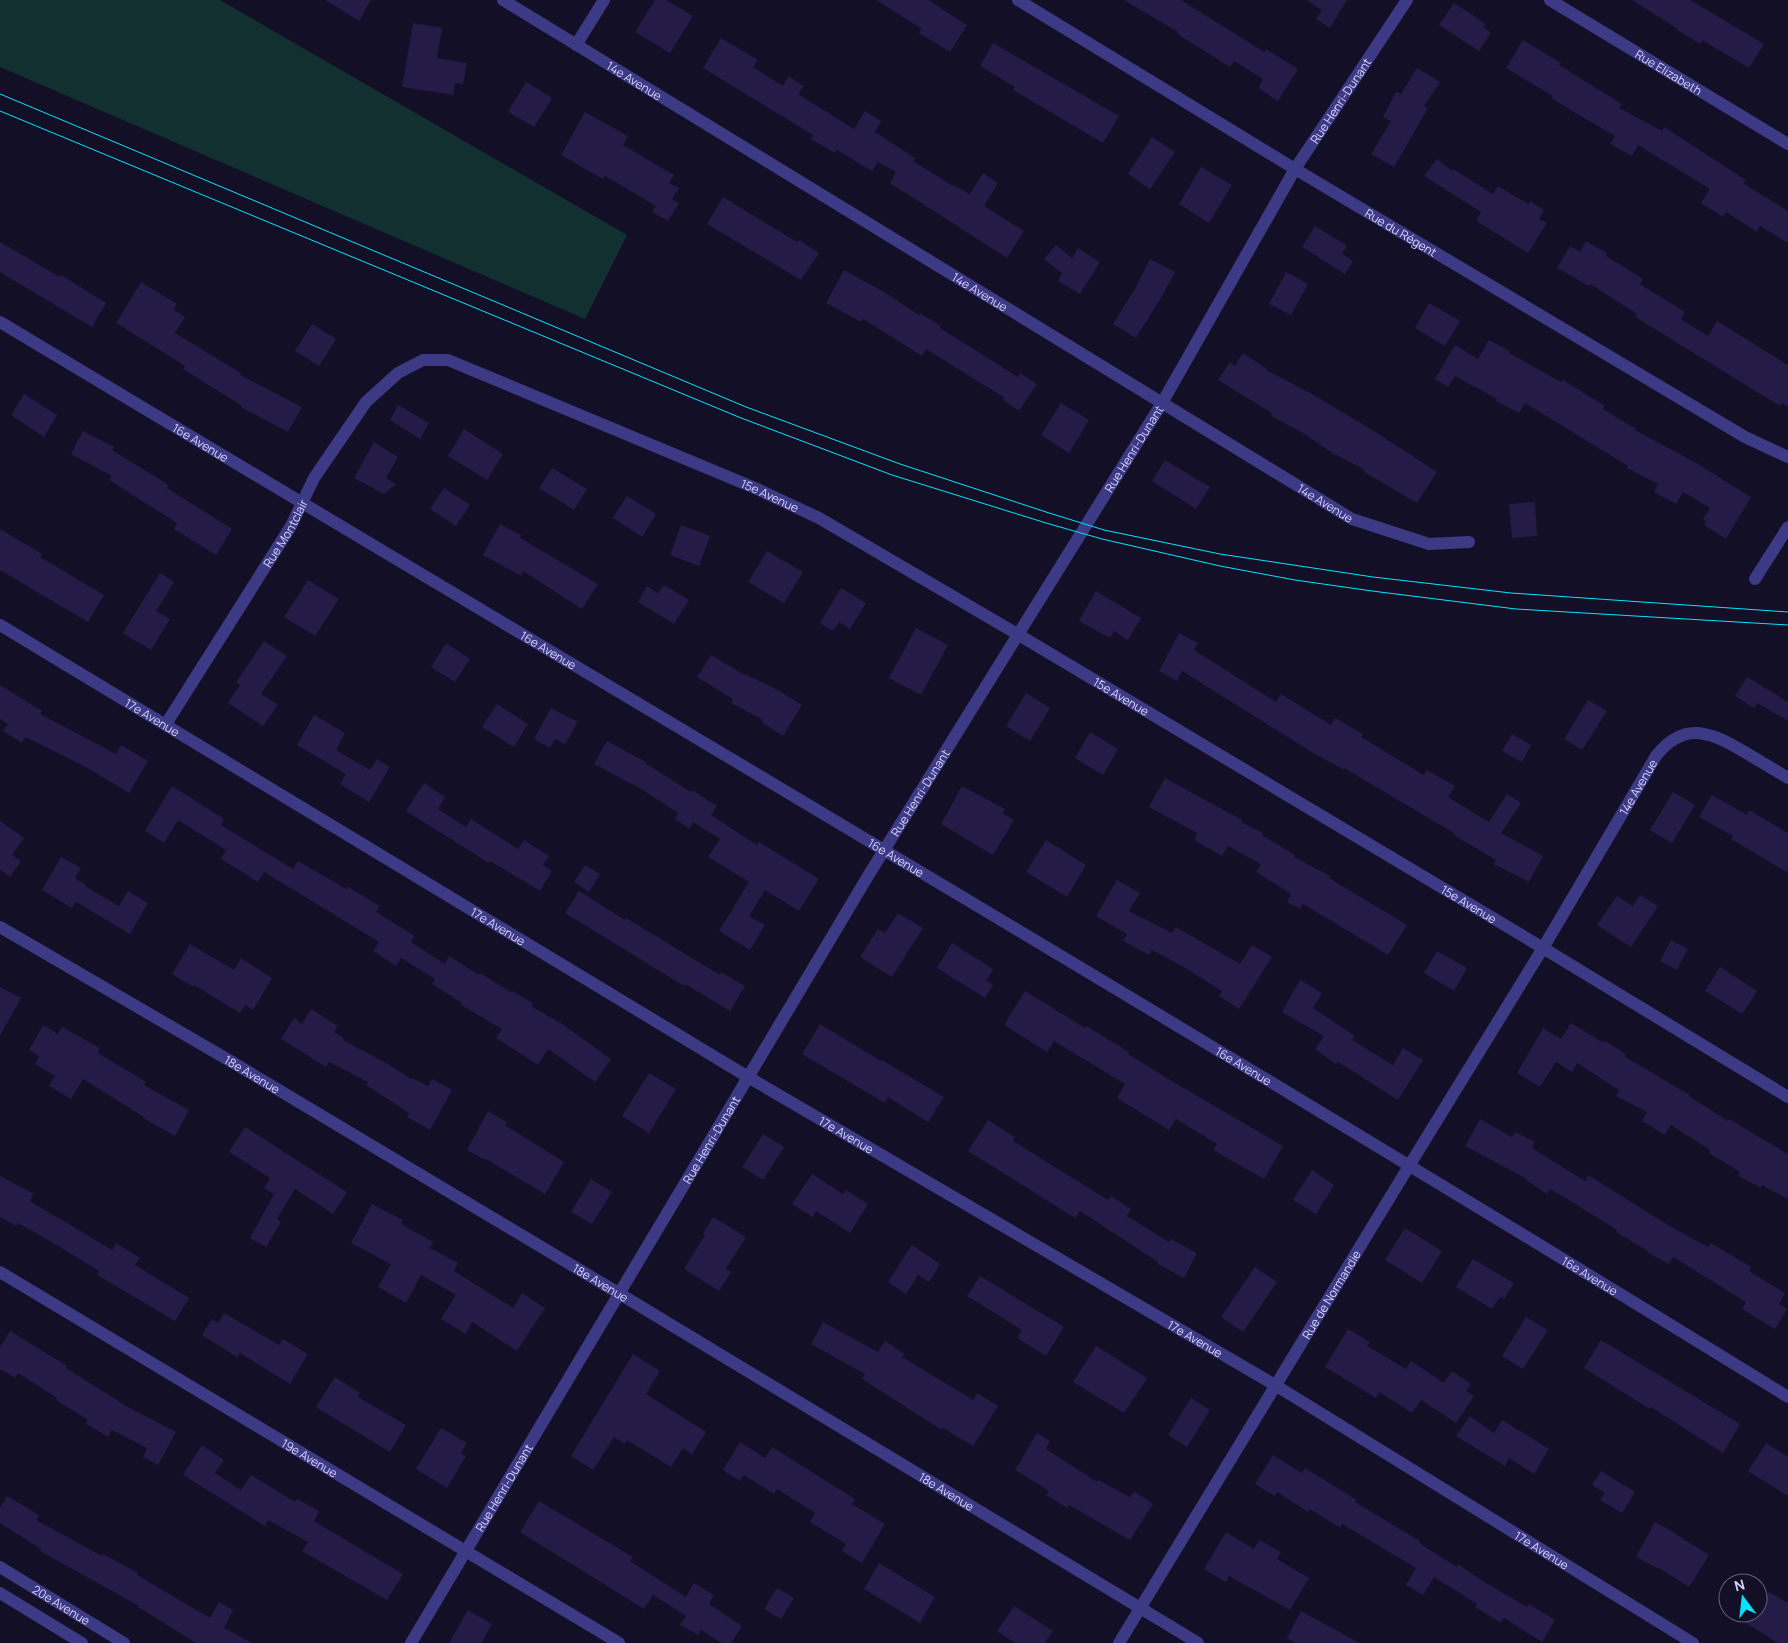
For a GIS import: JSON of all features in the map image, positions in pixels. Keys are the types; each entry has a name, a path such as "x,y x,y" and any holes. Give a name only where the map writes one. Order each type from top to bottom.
{"street":[{"name":"14e Avenue","path":"503,0 1352,519 1429,544 1470,542"},
{"path":"576,45 604,0"},
{"name":"Rue du Régent","path":"1018,0 1296,169 1745,437 1788,457"},
{"name":"Rue Henri-Dunant","path":"411,1643 884,851 1162,403 1296,169 1408,0"},
{"name":"Rue Elizabeth","path":"1550,0 1788,144"},
{"name":"16e Avenue","path":"0,322 1409,1166 1788,1397"},
{"name":"Rue Montclair","path":"166,724 291,526 314,478 366,402 398,373 423,360"},
{"name":"15e Avenue","path":"423,360 448,360 755,488 819,518 1019,634 1788,1097"},
{"path":"1755,579 1788,527"},
{"name":"17e Avenue","path":"0,625 748,1077 1275,1386 1693,1643"},
{"name":"14e Avenue","path":"1543,948 1646,772 1668,742 1684,734 1704,733 1737,747 1788,778"},
{"name":"18e Avenue","path":"0,926 620,1294 1198,1643"},
{"name":"Rue de Normandie","path":"1119,1643 1543,948"},
{"name":"19e Avenue","path":"0,1272 467,1550 619,1643"},
{"name":"20e Avenue","path":"0,1567 124,1643"},
{"name":"20e Avenue","path":"0,1593 82,1643"}],"green space":[{"path":"0,0 220,0 627,235 585,319 0,67"}],"building":[{"path":"325,0 371,0 359,21"},
{"path":"655,0 666,0 693,16 670,53 635,32"},
{"path":"876,0 928,0 967,25 950,52 919,33 922,29"},
{"path":"1124,0 1181,0 1264,52 1266,49 1298,69 1278,101 1258,88 1263,79 1234,61 1230,67 1177,34 1178,32"},
{"path":"1306,0 1347,0 1330,28 1316,19 1322,10"},
{"path":"1632,0 1690,0 1764,44 1749,68 1702,40 1700,44"},
{"path":"1454,3 1486,24 1483,27 1491,33 1479,51 1439,25"},
{"path":"413,23 442,28 437,58 467,63 463,84 455,83 453,95 402,87"},
{"path":"721,38 758,60 753,67 783,86 788,76 804,86 798,94 854,129 865,111 881,121 875,132 915,158 913,161 953,186 970,194 983,173 998,183 984,206 1024,231 1007,258 890,183 896,172 878,162 872,171 837,150 835,153 811,139 813,135 703,68"},
{"path":"1523,40 1622,104 1619,108 1662,131 1664,127 1746,180 1744,184 1788,211 1788,243 1760,226 1757,232 1726,212 1723,217 1701,203 1710,189 1638,145 1632,156 1610,144 1615,136 1551,98 1553,96 1506,68"},
{"path":"993,43 1119,116 1103,143 1013,90 1015,87 980,66"},
{"path":"1417,68 1440,82 1424,106 1428,108 1394,167 1371,154 1391,121 1383,117 1396,92 1401,94"},
{"path":"526,82 552,98 534,127 508,112"},
{"path":"585,112 628,136 623,145 674,175 669,183 679,188 672,199 679,203 668,221 652,212 656,206 605,176 603,179 561,155"},
{"path":"1152,137 1175,152 1150,189 1128,174"},
{"path":"1437,159 1452,171 1453,169 1493,194 1498,186 1528,204 1530,201 1544,210 1539,219 1547,223 1528,253 1476,221 1481,212 1424,176"},
{"path":"1201,167 1232,185 1209,223 1179,204"},
{"path":"723,197 797,242 799,240 819,253 801,280 707,224"},
{"path":"1315,226 1347,246 1342,254 1353,261 1345,274 1302,247"},
{"path":"1586,241 1607,253 1606,256 1643,279 1640,284 1685,312 1681,319 1708,336 1717,321 1788,365 1788,407 1782,403 1780,406 1635,317 1637,314 1590,284 1589,286 1557,268 1570,246 1580,252"},
{"path":"0,242 60,277 61,275 106,303 92,327 0,272"},
{"path":"1056,245 1072,258 1078,248 1100,262 1080,294 1058,281 1062,273 1044,259"},
{"path":"1150,259 1175,272 1136,338 1113,324 1136,287"},
{"path":"844,270 884,292 919,315 920,313 941,326 940,328 1018,377 1020,373 1037,384 1019,411 1003,400 1005,398 926,349 922,356 863,319 861,322 826,303"},
{"path":"1286,272 1308,284 1291,315 1269,304"},
{"path":"141,282 177,304 174,310 185,317 175,333 241,373 240,375 302,407 288,432 241,407 183,369 185,366 116,323"},
{"path":"1429,303 1460,321 1445,346 1415,328"},
{"path":"312,324 336,339 319,366 295,351"},
{"path":"1489,340 1561,382 1563,380 1605,406 1603,409 1635,430 1698,464 1751,497 1726,539 1704,525 1706,521 1703,519 1710,508 1683,492 1676,504 1654,492 1658,484 1627,468 1628,466 1525,403 1519,413 1455,376 1448,387 1435,379 1455,345 1478,359"},
{"path":"1243,353 1266,370 1312,394 1437,472 1417,503 1364,472 1365,470 1334,454 1303,433 1271,416 1272,413 1218,380 1230,362 1235,366"},
{"path":"24,394 57,415 44,437 11,415"},
{"path":"1061,403 1089,420 1069,453 1041,435"},
{"path":"398,405 429,423 420,439 390,420"},
{"path":"464,429 503,454 487,480 448,456"},
{"path":"83,431 114,447 112,450 169,485 167,488 232,529 216,555 174,529 177,523 109,480 112,476 71,454"},
{"path":"374,442 398,457 386,478 396,484 384,494 354,478"},
{"path":"1165,460 1210,487 1196,509 1152,481"},
{"path":"552,468 587,489 574,510 539,488"},
{"path":"444,488 470,505 456,526 430,509"},
{"path":"627,496 656,514 642,537 613,518"},
{"path":"1535,502 1537,536 1512,538 1509,504"},
{"path":"500,524 521,535 520,538 598,584 582,609 523,571 521,576 483,555"},
{"path":"681,525 710,536 699,566 670,555"},
{"path":"0,529 42,554 40,557 104,595 88,622 0,570"},
{"path":"767,551 803,572 784,603 748,582"},
{"path":"160,573 174,582 156,611 170,619 151,650 123,633"},
{"path":"308,580 339,599 315,636 284,617"},
{"path":"664,585 689,600 674,624 638,602 647,586 658,593"},
{"path":"841,588 866,603 850,629 839,622 833,631 820,623"},
{"path":"1096,591 1141,618 1128,640 1114,631 1110,638 1079,621"},
{"path":"916,628 948,645 921,695 889,678"},
{"path":"1179,633 1198,643 1194,650 1276,702 1281,694 1331,725 1335,718 1363,734 1361,737 1424,775 1427,770 1455,786 1448,797 1489,822 1507,794 1521,803 1501,833 1543,856 1529,882 1494,864 1496,860 1452,834 1454,833 1344,768 1315,754 1182,671 1177,681 1159,671"},
{"path":"264,641 287,656 261,694 278,705 263,726 228,703 240,685 236,682"},
{"path":"446,643 470,659 455,682 431,667"},
{"path":"711,655 745,675 778,690 802,705 783,736 761,722 763,720 731,703 733,699 697,677"},
{"path":"1747,677 1788,702 1788,721 1757,703 1754,708 1735,696"},
{"path":"0,685 42,711 40,714 116,754 121,745 148,761 129,793 84,766 26,737 22,743 3,731 8,724 0,719"},
{"path":"1026,693 1050,708 1030,741 1006,726"},
{"path":"1588,700 1607,711 1582,750 1564,739"},
{"path":"497,704 528,724 514,747 482,727"},
{"path":"551,708 578,722 565,744 555,739 550,748 534,739"},
{"path":"314,715 345,733 336,750 370,770 377,759 390,767 369,802 340,784 346,774 297,745"},
{"path":"1090,732 1118,749 1103,775 1075,758"},
{"path":"1512,734 1531,745 1522,762 1502,751"},
{"path":"607,741 646,762 691,792 692,790 717,806 711,815 757,845 759,842 819,879 799,911 765,890 749,916 765,925 750,950 719,931 749,882 708,857 720,839 693,822 690,829 675,819 678,813 643,790 594,764"},
{"path":"1165,778 1242,820 1241,822 1263,833 1262,835 1295,855 1294,857 1330,876 1329,878 1407,925 1388,955 1303,904 1300,909 1287,902 1291,894 1256,872 1261,864 1228,846 1222,856 1194,840 1197,833 1149,807"},
{"path":"424,783 445,797 438,809 466,827 471,819 518,849 524,840 549,856 543,865 552,871 540,891 490,861 489,863 406,811"},
{"path":"172,786 224,819 221,825 293,869 298,861 380,906 376,912 415,936 411,942 445,964 449,956 479,975 480,973 533,1003 531,1006 562,1024 611,1059 595,1082 548,1049 538,1065 496,1038 502,1029 461,1005 462,1003 432,984 435,979 401,958 396,966 373,951 379,942 264,872 258,882 221,859 226,850 178,820 164,843 145,831"},
{"path":"962,786 1005,809 1002,813 1014,820 993,855 941,824"},
{"path":"1673,792 1695,805 1672,843 1650,830"},
{"path":"1712,795 1747,815 1749,810 1788,833 1788,873 1731,839 1733,836 1699,817"},
{"path":"0,821 24,838 12,855 21,861 10,877 0,871"},
{"path":"1046,840 1086,865 1067,897 1026,872"},
{"path":"61,857 81,868 75,878 119,906 128,891 148,903 130,934 76,902 72,908 42,890"},
{"path":"585,865 600,874 589,892 574,882"},
{"path":"1117,880 1140,893 1129,911 1172,933 1176,927 1240,964 1252,945 1272,957 1239,1009 1219,996 1222,991 1182,966 1152,950 1149,955 1123,941 1127,934 1096,916"},
{"path":"579,891 720,975 721,972 745,986 730,1011 685,984 684,986 565,913"},
{"path":"1640,895 1658,906 1631,947 1597,925 1617,896 1633,906"},
{"path":"898,913 923,928 892,977 860,957 878,929 885,933"},
{"path":"1671,940 1688,949 1677,970 1660,961"},
{"path":"952,943 993,969 986,981 993,985 985,998 937,968"},
{"path":"190,944 234,970 241,958 272,978 253,1010 245,1005 240,1013 172,974"},
{"path":"1437,951 1467,968 1454,991 1424,973"},
{"path":"1720,967 1757,991 1742,1014 1705,991"},
{"path":"1300,980 1322,993 1313,1008 1355,1036 1352,1040 1393,1065 1403,1048 1423,1060 1398,1100 1338,1062 1336,1064 1315,1049 1324,1036 1282,1012"},
{"path":"0,987 21,998 0,1036"},
{"path":"1025,991 1085,1028 1086,1026 1129,1052 1128,1054 1170,1080 1283,1146 1264,1179 1213,1150 1217,1144 1176,1119 1169,1130 1117,1098 1125,1084 1054,1041 1047,1052 1004,1025"},
{"path":"311,1009 338,1026 334,1032 344,1038 343,1040 411,1079 428,1086 432,1079 452,1090 430,1130 407,1117 409,1113 366,1085 368,1082 329,1062 326,1067 281,1039 294,1018 302,1024"},
{"path":"1571,1023 1626,1054 1625,1057 1690,1095 1728,1121 1729,1119 1788,1154 1788,1199 1762,1185 1761,1188 1738,1176 1740,1172 1709,1153 1710,1150 1671,1125 1665,1135 1642,1121 1647,1112 1616,1096 1619,1090 1577,1063 1572,1072 1556,1062 1540,1087 1517,1073 1543,1028 1561,1039"},
{"path":"820,1024 944,1097 928,1122 888,1097 885,1103 802,1054"},
{"path":"43,1025 58,1034 62,1027 100,1048 98,1053 146,1082 144,1085 189,1110 175,1136 143,1118 83,1079 71,1099 49,1086 55,1076 35,1064 39,1056 29,1050"},
{"path":"649,1073 676,1089 649,1133 622,1116"},
{"path":"488,1111 507,1122 505,1125 564,1162 545,1194 467,1150"},
{"path":"1480,1119 1512,1137 1515,1132 1535,1142 1532,1148 1585,1181 1588,1175 1668,1225 1708,1247 1711,1243 1751,1267 1749,1271 1785,1293 1779,1304 1787,1309 1775,1329 1742,1309 1746,1302 1673,1257 1669,1264 1647,1252 1616,1232 1617,1230 1564,1197 1550,1189 1547,1194 1527,1179 1465,1146"},
{"path":"988,1120 1015,1137 1013,1141 1108,1200 1111,1196 1131,1209 1127,1216 1169,1242 1171,1239 1197,1253 1184,1278 1158,1264 1158,1262 1080,1211 1075,1218 968,1151"},
{"path":"245,1127 347,1192 333,1214 295,1189 277,1219 281,1222 266,1247 250,1238 274,1194 264,1188 270,1178 229,1152"},
{"path":"763,1134 784,1147 763,1180 742,1167"},
{"path":"1312,1170 1334,1185 1316,1214 1293,1200"},
{"path":"812,1174 843,1194 846,1190 868,1204 850,1233 816,1211 813,1217 792,1204"},
{"path":"0,1176 34,1194 30,1201 112,1250 116,1243 140,1258 135,1265 189,1298 175,1321 97,1275 99,1271 55,1244 18,1223 16,1226 0,1217"},
{"path":"591,1179 612,1192 592,1224 571,1212"},
{"path":"372,1204 403,1220 401,1224 433,1242 430,1248 458,1263 454,1271 513,1308 522,1293 545,1308 517,1351 472,1322 466,1334 441,1319 456,1295 421,1275 406,1303 378,1287 391,1264 351,1243"},
{"path":"713,1217 746,1237 726,1269 731,1272 719,1291 684,1269 705,1235 703,1234"},
{"path":"1405,1228 1442,1251 1422,1283 1385,1260"},
{"path":"912,1245 940,1264 929,1282 918,1275 906,1294 888,1282"},
{"path":"1473,1259 1514,1283 1504,1299 1500,1297 1492,1309 1456,1287"},
{"path":"1255,1267 1277,1282 1243,1332 1221,1317"},
{"path":"980,1276 1064,1327 1046,1356 1017,1338 1022,1330 967,1296"},
{"path":"224,1313 279,1345 283,1339 308,1354 290,1384 240,1353 237,1357 202,1335 212,1319 218,1323"},
{"path":"1526,1317 1548,1330 1523,1369 1502,1356"},
{"path":"823,1322 878,1352 885,1341 905,1354 902,1357 973,1400 977,1393 998,1406 973,1446 943,1428 942,1430 862,1379 865,1374 811,1344"},
{"path":"1348,1329 1370,1342 1367,1346 1406,1369 1411,1361 1444,1383 1452,1371 1471,1384 1466,1391 1474,1396 1456,1423 1421,1400 1412,1413 1379,1392 1376,1398 1325,1367"},
{"path":"10,1331 67,1366 66,1368 126,1406 176,1432 158,1465 143,1457 147,1448 112,1430 108,1437 85,1423 88,1420 18,1373 15,1378 0,1369 0,1347"},
{"path":"1601,1340 1740,1424 1723,1453 1651,1407 1650,1409 1584,1368"},
{"path":"1096,1346 1147,1378 1124,1413 1073,1382"},
{"path":"633,1354 660,1371 646,1394 706,1432 692,1454 683,1448 671,1467 627,1440 625,1444 614,1437 593,1470 571,1456"},
{"path":"335,1377 360,1393 358,1397 406,1425 390,1452 316,1407"},
{"path":"1191,1398 1210,1410 1187,1447 1168,1435"},
{"path":"1470,1416 1494,1433 1502,1420 1549,1449 1534,1474 1509,1458 1505,1466 1456,1436"},
{"path":"441,1428 467,1443 461,1453 466,1456 447,1488 416,1469"},
{"path":"1037,1433 1050,1441 1046,1449 1097,1482 1098,1480 1130,1497 1134,1491 1153,1504 1130,1540 1069,1505 1067,1508 1046,1495 1049,1491 1015,1470"},
{"path":"740,1442 765,1458 772,1447 855,1499 852,1504 885,1524 862,1563 842,1551 846,1544 810,1522 815,1513 777,1489 774,1494 744,1475 740,1481 723,1470"},
{"path":"1766,1443 1788,1457 1788,1496 1748,1471"},
{"path":"202,1445 224,1460 215,1473 241,1490 251,1475 295,1502 297,1499 319,1511 314,1521 403,1574 387,1600 302,1551 308,1542 268,1520 265,1526 183,1475"},
{"path":"1273,1455 1302,1473 1305,1468 1357,1500 1355,1502 1420,1541 1419,1543 1457,1567 1458,1564 1527,1607 1529,1604 1555,1620 1542,1642 1504,1618 1501,1623 1475,1607 1477,1604 1434,1577 1423,1595 1406,1585 1416,1568 1342,1524 1340,1528 1310,1509 1308,1512 1277,1492 1275,1496 1255,1484"},
{"path":"1601,1471 1635,1492 1622,1513 1600,1500 1605,1493 1592,1485"},
{"path":"7,1496 39,1515 36,1520 102,1556 103,1554 138,1573 137,1575 210,1618 219,1602 233,1610 224,1628 252,1643 196,1643 139,1606 40,1551 41,1549 0,1523 0,1508"},
{"path":"539,1501 633,1557 630,1561 686,1597 694,1583 714,1595 709,1604 742,1626 731,1643 722,1643 701,1630 698,1635 680,1625 686,1616 653,1595 644,1609 520,1532"},
{"path":"1655,1522 1709,1555 1689,1587 1659,1568 1636,1557"},
{"path":"1226,1532 1254,1549 1259,1540 1281,1552 1277,1559 1309,1578 1290,1610 1229,1576 1225,1582 1204,1569"},
{"path":"879,1563 935,1597 920,1623 864,1589"},
{"path":"777,1588 794,1598 781,1619 764,1609"},
{"path":"1769,1592 1788,1603 1788,1643 1778,1643 1746,1623 1768,1623"},
{"path":"1014,1606 1053,1631 1045,1643 1015,1643 997,1631"},
{"path":"468,1610 492,1624 481,1643 449,1643"},
{"path":"1301,1611 1359,1643 1296,1643 1287,1638"}],"tram line":[{"path":"0,94 746,407 900,464 1104,530 1220,554 1373,577 1511,593 1788,612"},
{"path":"0,111 741,418 892,475 1046,523 1102,539 1220,566 1295,580 1372,591 1516,609 1788,625"}]}
